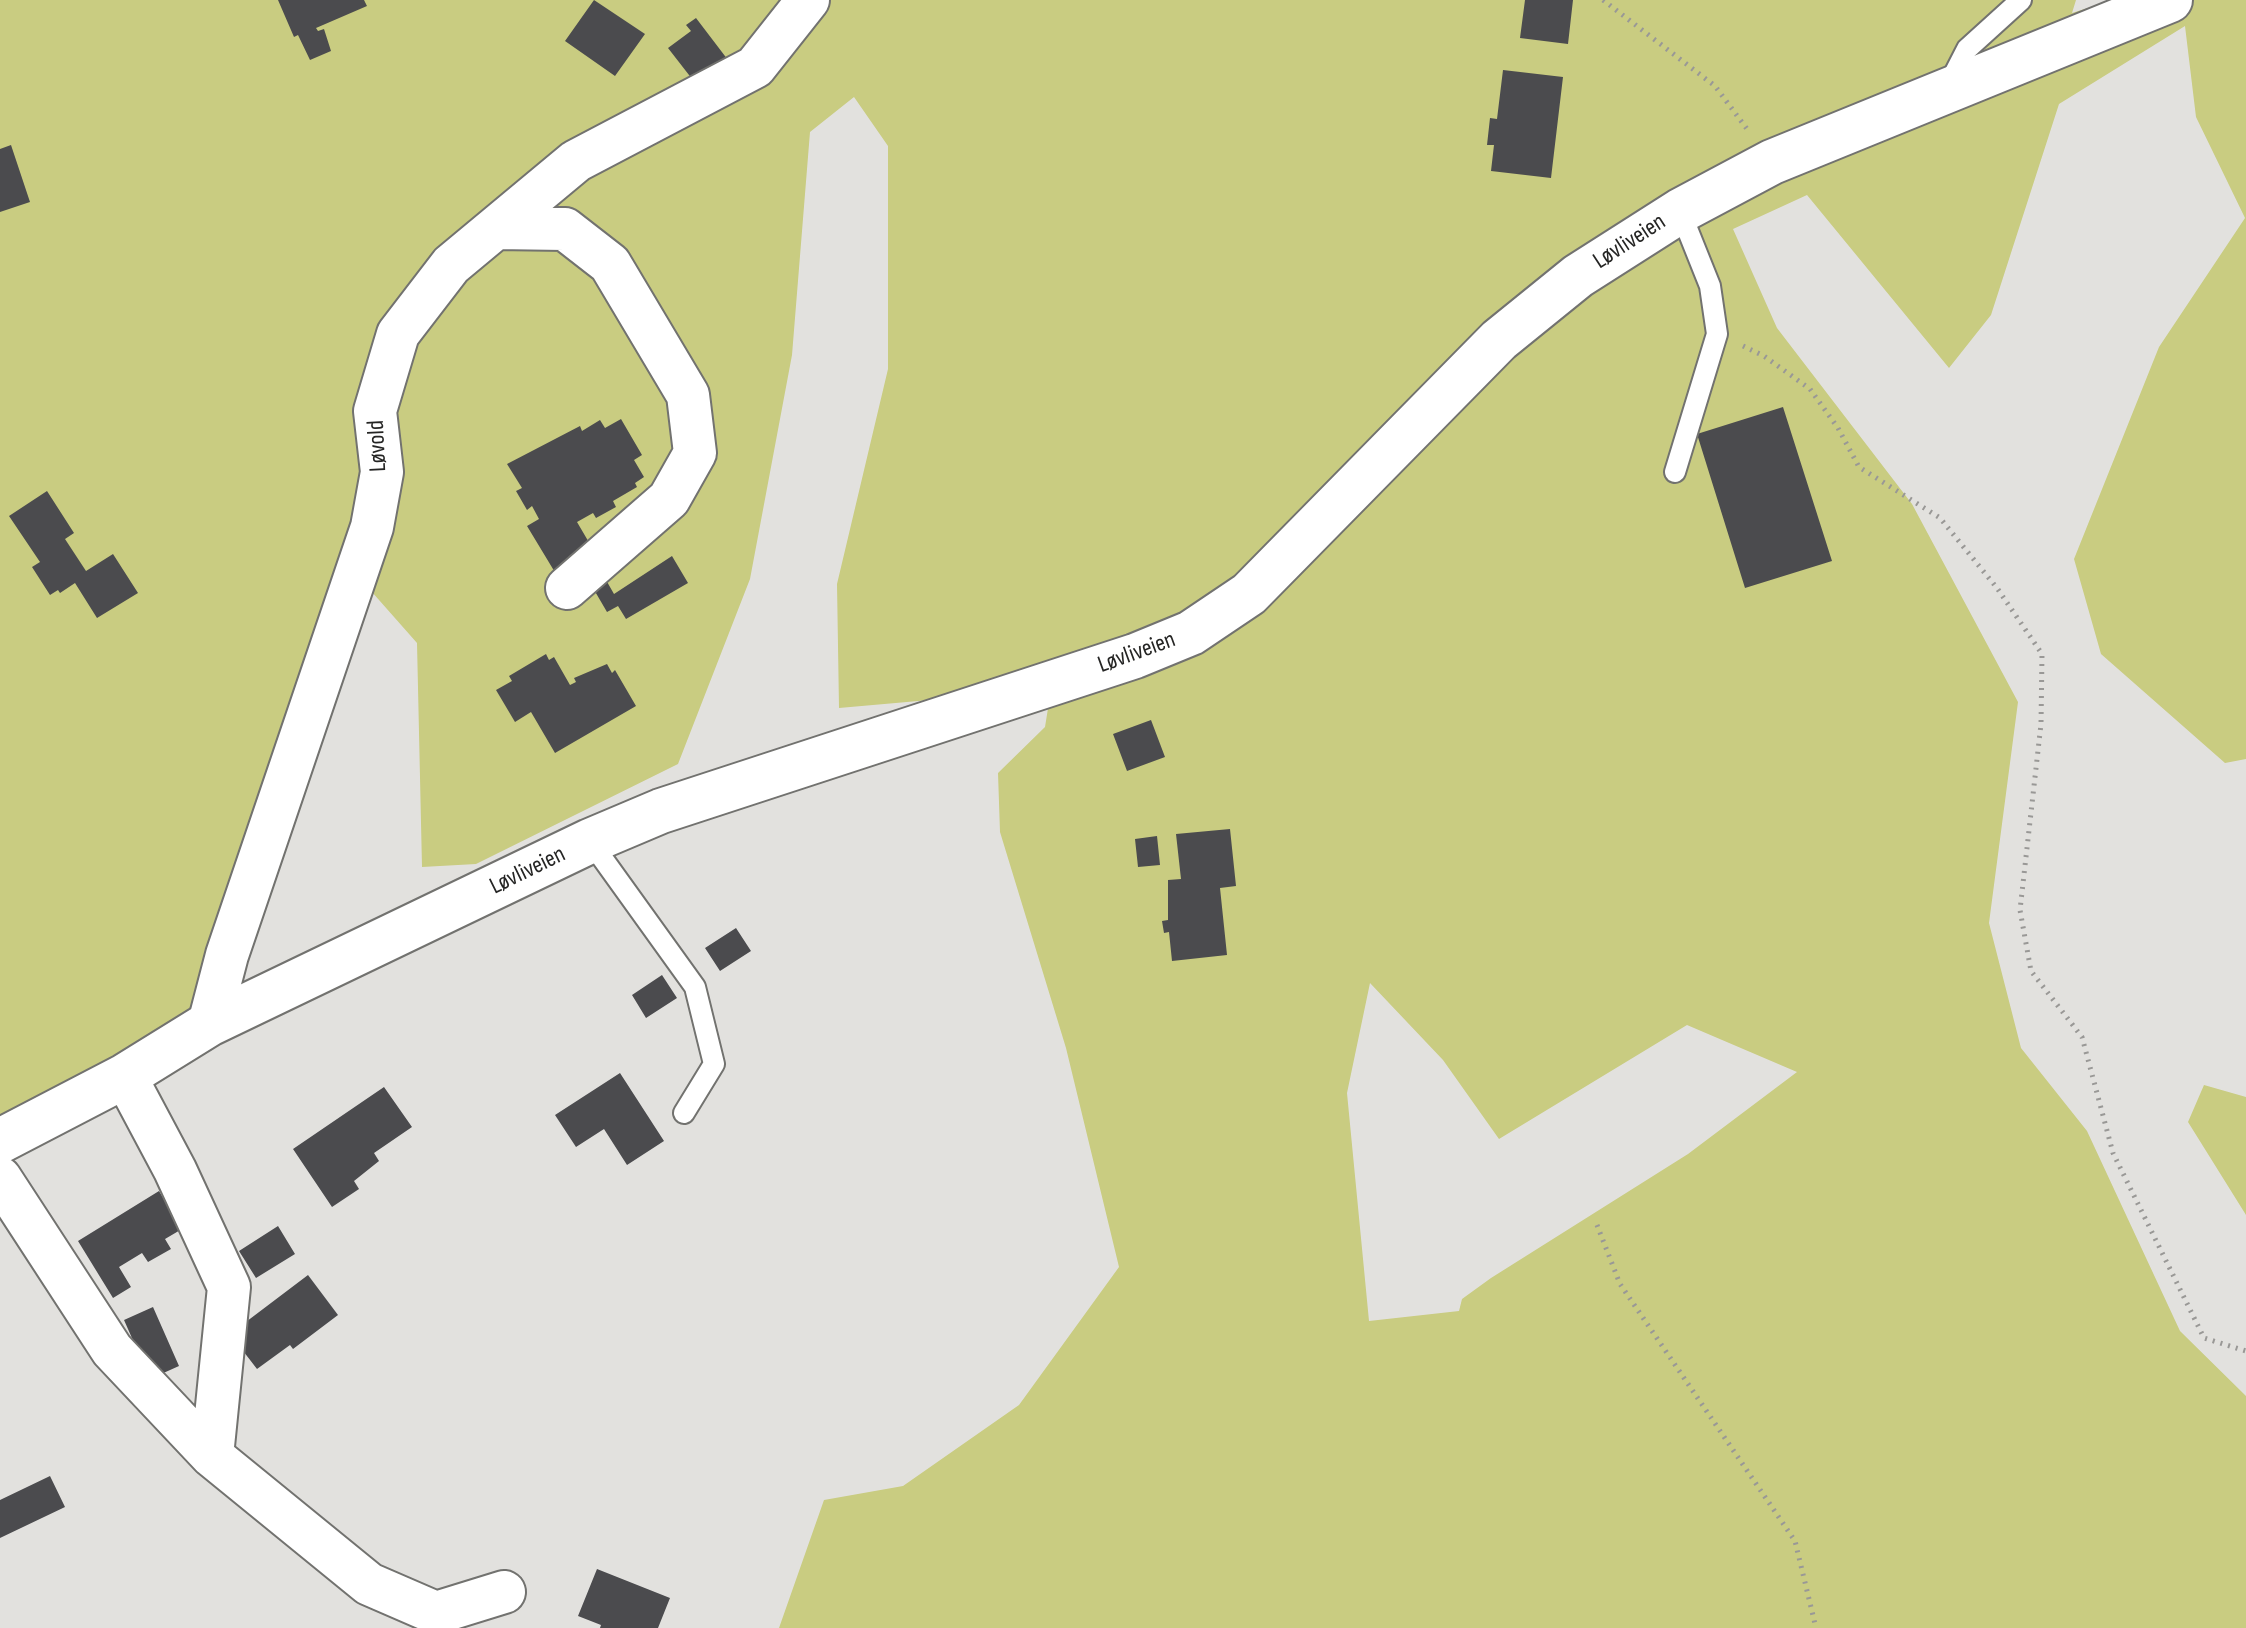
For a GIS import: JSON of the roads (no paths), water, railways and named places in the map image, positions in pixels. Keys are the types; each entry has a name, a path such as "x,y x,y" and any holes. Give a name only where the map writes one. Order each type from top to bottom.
{"main road":[{"name":"Løvliveien","path":"0,1141 125,1076 209,1024 590,841 661,811 1135,656 1191,633 1249,594 1499,340 1578,276 1680,211 1772,162 2170,0"}],"street":[{"name":"Løvold","path":"209,1024 227,955 372,527 382,472 375,411 398,334 451,265 576,161 755,67 808,0"},
{"path":"496,228 565,229 610,264 688,395 695,453 669,499 567,588"},
{"path":"125,1076 175,1170 229,1287 212,1456"},
{"path":"0,1178 112,1350 212,1456 369,1584 436,1613 504,1592"}],"lane":[{"path":"1946,91 1967,49 2021,0"},
{"path":"1675,472 1717,334 1710,286 1680,211"},
{"path":"590,841 695,987 714,1064 684,1113"}]}
